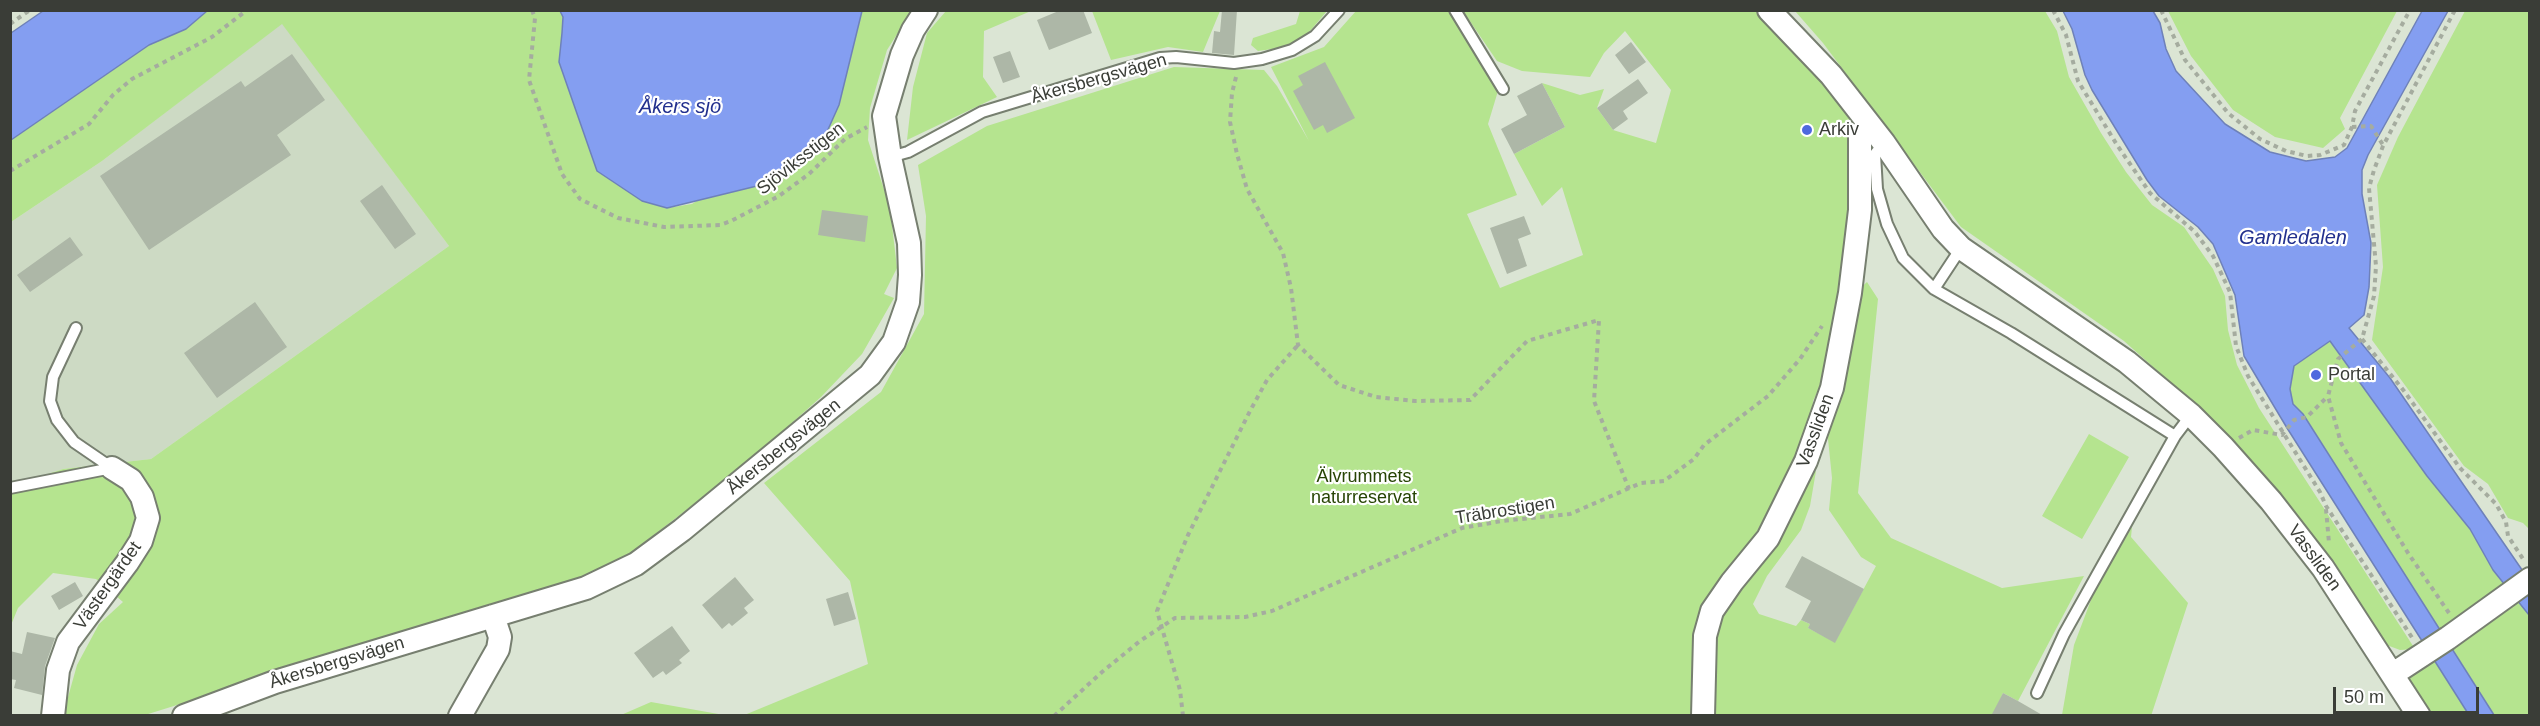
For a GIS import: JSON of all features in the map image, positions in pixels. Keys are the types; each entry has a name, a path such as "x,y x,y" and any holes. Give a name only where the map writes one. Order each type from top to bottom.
{"street":[{"name":"Åkersbergsvägen","path":"184,716 275,682 586,588 636,564 682,530 870,375 894,342 908,302 909,243 890,157 884,116 902,55 926,10"},
{"name":"Vassliden","path":"1769,10 1831,75 1877,134 1943,229 1961,248 2127,362 2192,415 2271,501 2323,568 2419,716"},
{"name":"Vassliden","path":"1703,716 1707,624 1719,598 1768,538 1806,461 1832,388 1850,293 1860,210 1860,134 1877,134"},
{"name":"Västergärdet","path":"53,716 58,670 68,642 127,563 141,541 148,518 142,497 131,480 112,468"},
{"path":"2393,674 2529,579"},
{"path":"460,716 498,649 500,637 493,616"}],"lane":[{"name":"Åkersbergsvägen","path":"890,157 908,152 982,112 1160,58 1240,62 1262,59 1307,43 1339,10"},
{"path":"1455,10 1503,88"},
{"path":"1877,134 1875,154 1877,189 1887,224 1903,258 1934,289 2011,333 2175,436"},
{"path":"1934,289 1961,248"},
{"path":"76,328 53,377 50,401 57,420 75,442 112,468"},
{"path":"2037,693 2064,634 2175,436 2192,415"},
{"path":"10,488 112,468"}],"path":[{"path":"10,24 30,10"},
{"path":"10,171 89,124 113,95 132,79 212,37 247,10"},
{"name":"Sjöviksstigen","path":"532,10 535,18 529,80 562,174 579,198 618,218 664,227 720,225 731,221 779,196 809,174 845,140 884,116"},
{"path":"2053,10 2066,35 2078,81 2110,135 2150,194 2195,232 2214,256 2230,292 2236,346 2248,376 2326,506 2423,654"},
{"path":"2161,10 2184,60 2228,113 2260,139 2286,152 2307,156 2320,155 2344,145 2352,128 2355,111 2410,10"},
{"path":"2284,433 2294,420 2307,417 2328,396 2338,359 2362,339 2374,296 2376,266 2369,188 2383,146 2455,10"},
{"path":"1240,62 1232,93 1230,122 1247,189 1282,253 1291,288 1298,345 1339,385 1376,398 1415,401 1470,400 1527,340 1599,320 1594,401 1629,489"},
{"path":"2352,128 2371,126 2383,146"},
{"name":"Träbrostigen","path":"1054,716 1102,672 1175,618 1245,617 1272,611 1462,528 1570,514 1641,483 1664,481 1694,459 1704,445 1768,396 1812,344 1827,317"},
{"path":"2362,339 2404,391 2460,468 2496,504 2506,522 2508,536 2529,568"},
{"path":"1183,716 1180,690 1157,611 1188,535 1267,380 1298,345"},
{"path":"2328,396 2341,443 2408,552 2453,633"},
{"path":"2253,430 2284,433"}],"shaded area":[{"path":"282,23 449,246 151,459 63,469 11,486 11,222 102,161"}],"green space":[{"path":"207,11 560,11 563,17 559,62 642,201 667,208 692,204 839,105 862,11 912,11 887,50 870,108 868,140 890,208 897,268 884,294 894,298 862,354 821,397 747,463 632,552 584,578 145,715 63,715 77,665 99,624 123,602 96,579 53,573 18,608 11,625 11,486 63,469 151,459 449,246 282,24 102,161 11,222 11,140 149,45 186,29"},
{"path":"946,11 1031,11 984,31 983,77 997,97 907,140 913,87 927,33"},
{"path":"1092,11 1220,11 1203,52 1168,47 1111,60"},
{"path":"1300,11 1327,11 1305,37 1287,47 1258,51 1251,45 1253,38 1296,24"},
{"name":"Älvrummets naturreservat","path":"1356,11 1449,11 1498,91 1488,124 1517,195 1467,214 1500,288 1583,255 1562,187 1542,206 1514,154 1565,127 1542,83 1580,95 1604,89 1597,108 1613,130 1656,143 1671,90 1625,31 1604,53 1590,77 1522,71 1497,61 1463,11 1756,11 1825,81 1851,116 1853,177 1831,363 1813,401 1812,426 1755,535 1741,556 1715,585 1696,621 1696,715 742,716 868,664 850,581 764,483 881,392 924,314 926,216 918,165 987,126 1174,67 1264,70 1277,86 1309,141 1271,67 1324,47"},
{"path":"1795,11 2045,11 2057,31 2069,77 2126,172 2152,205 2184,227 2213,269 2225,296 2228,330 2237,365 2259,408 2415,649 2400,650 2384,644 2208,416 2124,341 1961,227 1823,43"},
{"path":"2168,11 2397,11 2340,118 2345,129 2323,148 2275,137 2233,110 2191,56"},
{"path":"2465,11 2529,11 2529,529 2523,523 2508,518 2488,484 2464,466 2372,340 2383,267 2377,185 2398,137"},
{"path":"1867,282 1878,299 1858,493 1891,538 2002,588 2084,576 2018,701 2003,693 1993,715 1713,716 1717,618 1806,476 1816,471 1810,506 1801,530 1767,576 1753,604 1759,614 1796,626 1801,620 1810,624 1808,628 1835,642 1876,566 1861,557 1829,510 1832,478 1827,429 1855,293"},
{"path":"2330,341 2427,476 2470,529 2493,570 2504,584 2440,630 2303,414 2293,404 2290,389 2294,366"},
{"path":"2089,434 2129,457 2082,539 2042,516"},
{"path":"2132,527 2131,537 2188,603 2151,716 2062,715 2074,645 2094,592"},
{"path":"2513,593 2529,615 2529,715 2494,715 2448,642"},
{"path":"2432,656 2469,715 2425,715 2408,673"},
{"path":"651,702 724,715 621,715"}],"water":[{"path":"43,11 207,11 186,29 149,45 11,140 11,33"},
{"name":"Åkers sjö","path":"560,11 862,11 839,105 826,134 798,162 761,185 667,208 642,201 597,171 559,62 563,17"},
{"name":"Gamledalen","path":"2063,11 2153,11 2160,23 2166,49 2176,71 2225,124 2270,152 2306,161 2335,157 2347,148 2422,11 2448,11 2368,155 2362,170 2362,194 2371,243 2369,287 2364,315 2349,328 2390,378 2529,580 2529,615 2493,570 2470,529 2427,476 2330,341 2294,366 2290,389 2293,404 2303,414 2494,715 2469,715 2287,428 2244,356 2235,295 2213,244 2198,227 2159,196 2147,180 2092,90 2085,75 2072,29"}],"building":[{"path":"1061,10 1083,10 1092,33 1049,50 1037,20"},
{"path":"1222,10 1237,10 1234,55 1212,53 1214,31 1220,32"},
{"path":"1631,42 1646,62 1629,74 1615,55"},
{"path":"1010,51 1020,77 1003,83 993,57"},
{"path":"292,54 325,100 277,135 291,155 149,250 100,176 241,81 245,87"},
{"path":"1325,62 1355,118 1327,133 1323,125 1314,130 1293,91 1303,85 1298,76"},
{"path":"1638,79 1648,93 1623,111 1628,119 1613,130 1597,108"},
{"path":"1542,83 1565,127 1514,154 1501,129 1527,115 1517,96"},
{"path":"382,185 416,234 395,249 360,201"},
{"path":"822,210 868,216 865,242 818,235"},
{"path":"1524,216 1531,234 1518,239 1527,266 1507,274 1490,228"},
{"path":"70,237 83,255 30,292 17,275"},
{"path":"255,302 287,347 217,398 184,353"},
{"path":"1802,556 1864,589 1835,643 1808,628 1810,624 1801,620 1811,601 1785,587"},
{"path":"735,577 754,600 744,608 748,613 732,626 729,623 722,629 702,605"},
{"path":"75,582 83,596 59,610 51,596"},
{"path":"848,592 856,619 834,626 826,599"},
{"path":"672,626 690,651 679,660 682,663 666,675 663,671 653,678 634,653"},
{"path":"27,632 55,638 45,666 42,695 14,688 16,680 10,679 10,651 22,654"},
{"path":"2003,693 2018,701 2044,716 1991,716"}],"place":[{"name":"Arkiv","path":"1807,130"},
{"name":"Portal","path":"2316,375"}]}
